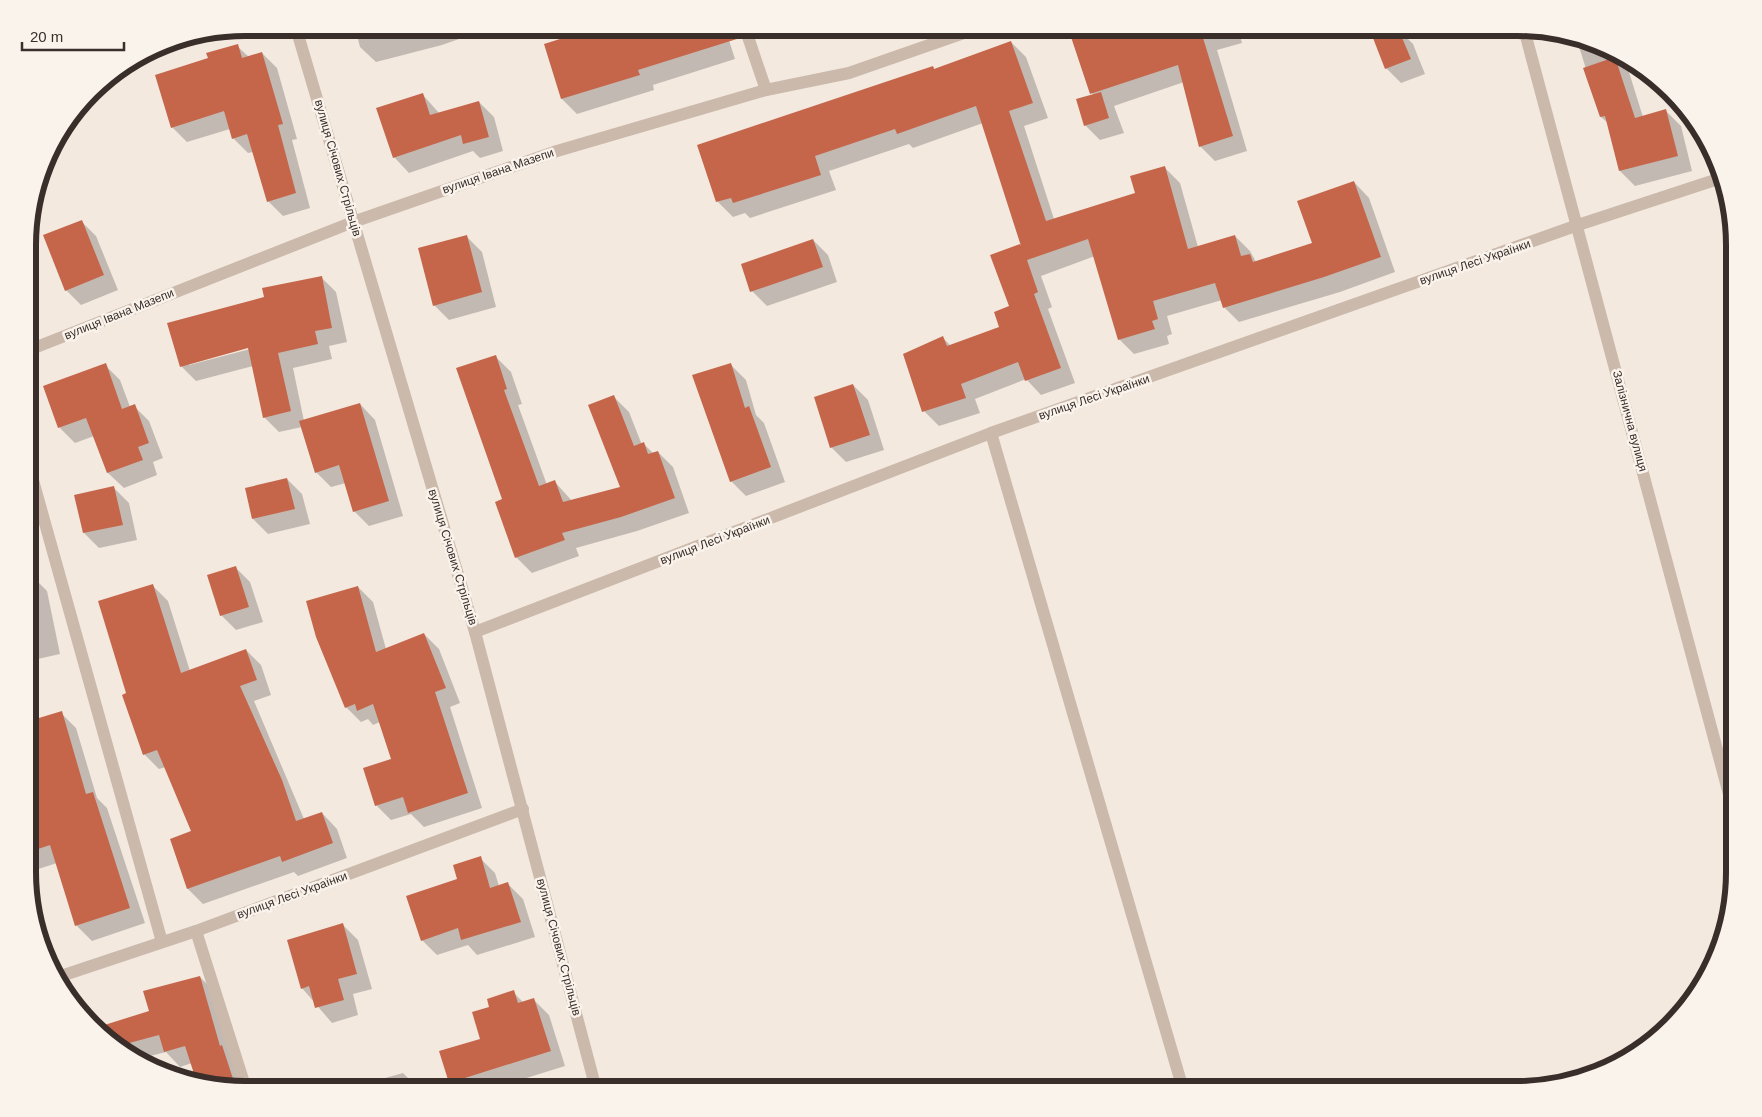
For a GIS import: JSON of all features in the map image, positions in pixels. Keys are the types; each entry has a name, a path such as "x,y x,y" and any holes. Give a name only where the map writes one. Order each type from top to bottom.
{"street":[{"name":"вулиця Січових Стрільців","path":"298,36 475,632 594,1081"},
{"path":"748,36 766,90"},
{"name":"вулиця Івана Мазепи","path":"36,347 353,222 557,151 766,90 849,73 955,36"},
{"name":"Залізнична вулиця","path":"1526,37 1726,783"},
{"name":"вулиця Лесі Українки","path":"475,632 991,433 1578,226 1716,180"},
{"path":"991,433 1181,1081"},
{"path":"36,491 162,942"},
{"name":"вулиця Лесі Українки","path":"64,975 196,931 523,809"},
{"path":"196,931 243,1081"}],"building":[{"path":"570,36 609,36 610,38 617,36 739,36 740,38 638,70 640,75 561,99 544,44"},
{"path":"1071,36 1202,36 1233,136 1199,147 1178,65 1090,94"},
{"path":"1378,36 1401,36 1411,59 1385,69 1373,38"},
{"path":"1011,41 1033,103 1009,111 1046,221 1135,193 1130,176 1165,166 1188,249 1235,235 1241,256 1250,254 1253,262 1312,243 1297,201 1354,181 1381,257 1324,277 1223,308 1215,283 1153,301 1158,319 1152,321 1155,329 1118,340 1088,239 1027,260 1038,292 1034,294 1061,368 1025,381 1018,362 961,384 966,398 922,412 903,354 943,336 947,346 999,327 994,312 1009,306 990,255 1020,244 1021,246 976,106 897,134 895,129 815,156 821,175 733,203 731,198 716,202 697,145 933,66 934,69"},
{"path":"238,44 242,58 262,52 283,124 278,125 296,193 267,202 247,134 232,139 224,111 171,128 155,75 208,58 206,53"},
{"path":"1610,59 1617,62 1635,118 1666,109 1678,156 1619,171 1605,116 1600,117 1583,68"},
{"path":"1101,92 1109,118 1084,126 1076,99"},
{"path":"423,93 430,115 479,101 489,137 463,144 461,135 393,158 376,108"},
{"path":"82,220 104,275 65,291 43,235"},
{"path":"467,235 482,292 433,306 418,248"},
{"path":"813,239 823,267 750,292 741,264"},
{"path":"322,276 332,328 315,331 318,344 278,353 291,411 263,418 248,348 180,367 167,323 264,297 262,288"},
{"path":"496,355 507,389 504,390 539,486 555,480 563,502 620,487 588,405 614,395 634,446 644,442 648,454 658,451 675,498 621,517 562,533 565,540 515,558 495,502 502,499 456,368"},
{"path":"106,363 122,409 135,404 149,443 138,447 143,460 107,473 86,418 58,428 43,386"},
{"path":"731,363 745,408 749,406 771,467 730,482 692,375"},
{"path":"853,384 870,435 830,448 814,397"},
{"path":"360,403 389,501 353,512 339,465 315,473 299,421"},
{"path":"287,478 295,509 252,519 245,488"},
{"path":"114,486 123,525 83,533 74,495"},
{"path":"236,566 249,607 220,616 207,575"},
{"path":"153,584 181,673 246,649 257,680 240,686 282,780 296,821 322,812 333,843 282,862 280,856 187,889 170,839 191,831 157,750 143,755 122,695 126,693 98,601"},
{"path":"358,586 376,652 424,633 446,688 435,692 468,793 408,813 403,797 375,806 363,768 391,759 373,704 357,711 355,704 345,708 316,637 306,601"},
{"path":"62,711 86,794 93,792 130,908 75,926 50,845 36,850 36,719"},
{"path":"481,856 490,888 508,882 521,922 461,940 458,928 421,941 406,896 457,879 453,865"},
{"path":"343,923 357,974 338,979 344,1000 315,1008 309,986 301,989 287,940"},
{"path":"200,976 220,1046 222,1045 233,1080 194,1075 185,1046 164,1052 159,1035 126,1044 103,1025 149,1011 143,991"},
{"path":"514,990 518,1003 534,998 551,1051 455,1081 448,1081 439,1051 480,1039 472,1012 489,1007 487,999"}]}
